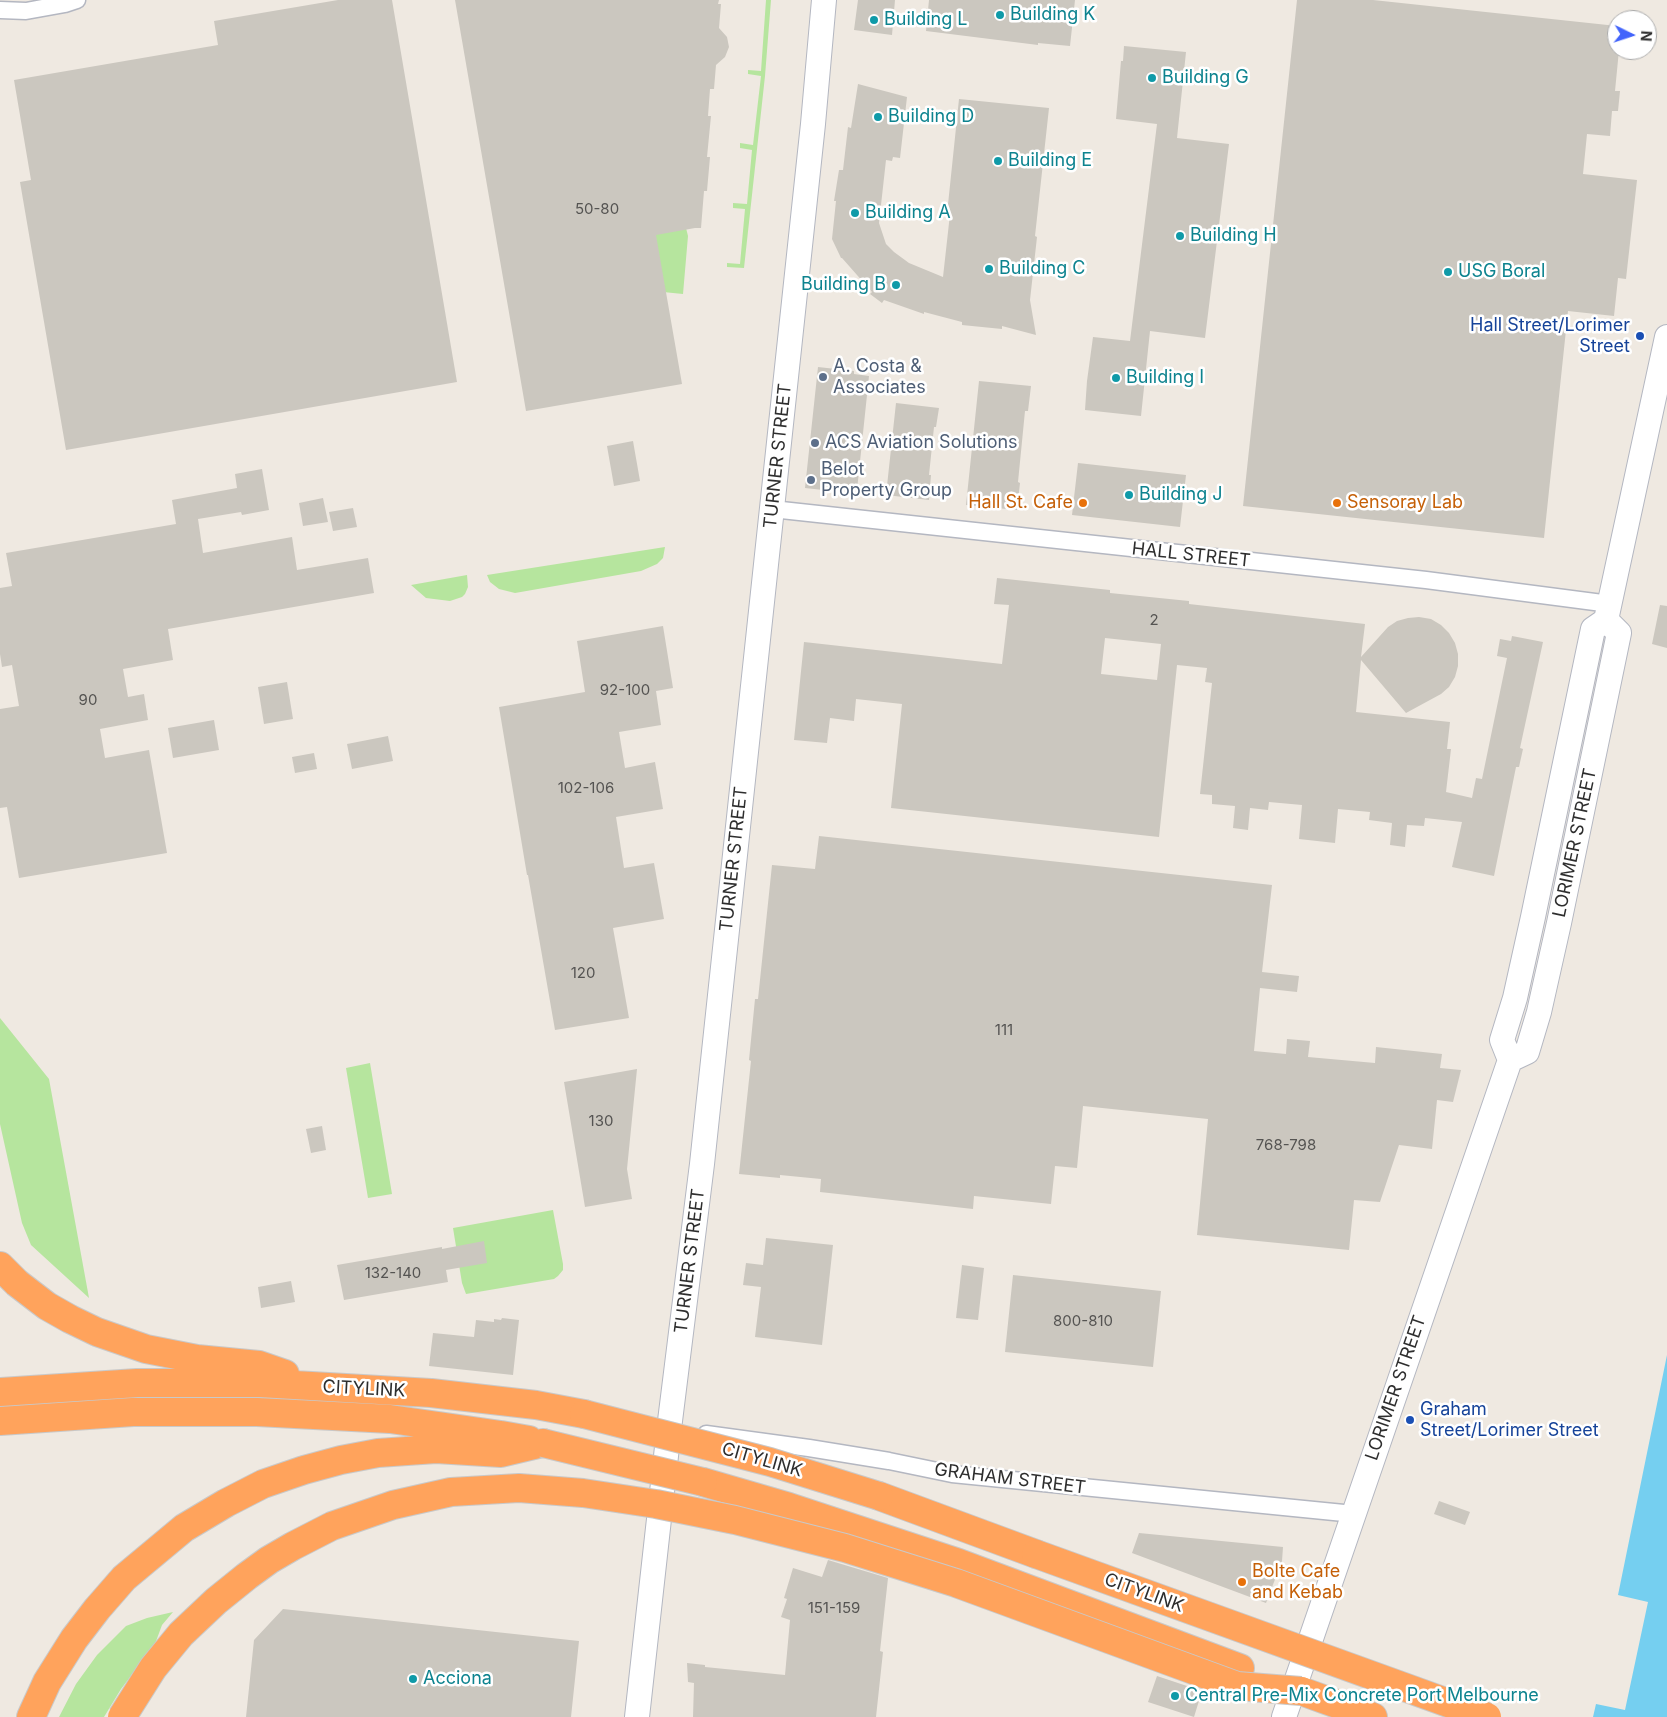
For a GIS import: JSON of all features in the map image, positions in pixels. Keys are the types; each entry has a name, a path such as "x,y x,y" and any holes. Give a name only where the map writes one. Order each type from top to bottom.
{"highway":[{"path":"0,1266 17,1283 47,1306 70,1320 97,1332 146,1348 260,1374"},
{"path":"0,1392 260,1374"},
{"name":"CITYLINK","path":"260,1374 322,1386 431,1393 536,1405 643,1428 770,1462 879,1496 1487,1717"},
{"name":"CITYLINK","path":"0,1421 64,1415 133,1412 258,1412 390,1419 501,1434 543,1443 703,1482 789,1507 900,1543 959,1563 1373,1717"},
{"path":"30,1717 47,1682 74,1639 124,1578 184,1528 226,1503 263,1484 341,1460 378,1453 436,1448 501,1453 543,1443"},
{"path":"122,1717 153,1668 181,1634 216,1601 277,1555 332,1526 393,1505 451,1492 519,1488 583,1493 656,1504 735,1520 836,1546 956,1583 1237,1686 1301,1691"}],"street":[{"path":"0,5 15,0"},
{"path":"0,10 26,11 77,0"},
{"name":"TURNER STREET","path":"637,1717 669,1429 702,1164 813,124 824,0"},
{"path":"1608,612 1667,337"},
{"name":"HALL STREET","path":"772,509 1382,575 1608,612"},
{"name":"LORIMER STREET","path":"1284,1717 1510,1060 1527,1052 1539,1012 1619,633 1608,612"},
{"name":"GRAHAM STREET","path":"669,1429 809,1448 952,1474 1354,1514"}],"green space":[{"path":"766,0 771,0 765,76 744,268 727,267 727,263 740,264 745,209 733,208 733,203 747,204 752,150 740,148 740,143 753,145 761,76 748,74 748,70 761,71"},
{"path":"686,228 688,236 683,294 663,292 653,234"},
{"path":"665,547 663,558 657,564 641,571 515,593 499,589 490,582 487,575"},
{"path":"467,575 468,587 465,594 450,601 426,598 411,585"},
{"path":"0,1018 49,1079 89,1298 31,1245 22,1223 0,1124"},
{"path":"370,1063 392,1194 368,1198 346,1068"},
{"path":"553,1210 563,1264 563,1270 558,1276 554,1279 466,1294 462,1283 453,1228"},
{"path":"173,1612 162,1625 155,1644 121,1689 104,1717 59,1717 76,1684 97,1655 126,1626 147,1618"}],"water":[{"path":"1667,1355 1667,1717 1593,1717 1596,1704 1625,1710 1648,1602 1618,1595"}],"building":[{"path":"338,0 392,0 457,382 66,450 20,182 31,180 14,80 218,45 214,21"},
{"path":"455,0 719,0 718,4 721,4 719,28 727,37 729,47 725,57 716,65 714,89 710,89 708,116 711,116 707,157 710,157 707,191 704,191 701,228 656,235 682,384 526,411"},
{"name":"Building L","path":"858,0 895,0 892,35 854,30"},
{"name":"Building K","path":"929,0 1075,0 1070,46 1038,43 1038,45 926,31"},
{"name":"USG Boral","path":"1297,0 1373,0 1607,25 1607,60 1618,60 1615,91 1620,91 1618,111 1612,111 1610,136 1587,134 1583,174 1637,180 1626,279 1618,278 1614,316 1568,311 1544,538 1243,506"},
{"name":"Building H","path":"1124,46 1186,52 1177,138 1229,144 1205,338 1150,331 1141,416 1085,410 1093,337 1130,341 1157,124 1116,119"},
{"path":"858,84 907,97 900,158 893,157 892,161 886,160 879,223 886,244 894,252 909,263 943,277 950,214 947,214 959,99 1049,108 1030,300 1036,335 1002,326 1002,329 962,325 962,322 924,312 924,314 884,300 882,303 870,294 872,292 841,258 832,239 836,201 834,201 839,170 843,170 848,127 851,128"},
{"path":"818,367 854,371 854,374 869,376 857,490 841,488 841,492 805,488"},
{"path":"979,381 1031,386 1028,411 1025,411 1017,510 966,505"},
{"path":"896,403 939,408 936,427 934,427 929,475 931,475 929,500 886,495"},
{"path":"633,441 640,481 614,486 607,446"},
{"name":"Building J","path":"1078,463 1186,475 1180,527 1072,515"},
{"path":"262,469 269,510 242,515 241,512 198,519 203,553 292,537 297,570 368,558 374,593 168,629 173,660 123,669 128,697 144,694 148,720 100,729 105,758 149,750 167,853 19,878 7,807 0,808 0,709 19,706 12,665 2,667 0,654 0,588 12,586 6,553 176,524 172,500 237,488 235,474"},
{"path":"323,498 328,522 303,526 299,503"},
{"path":"353,508 357,527 333,531 329,512"},
{"path":"997,578 1110,590 1110,593 1189,601 1189,604 1365,624 1361,657 1388,627 1397,621 1419,617 1431,619 1449,633 1455,643 1458,654 1458,666 1455,677 1449,687 1441,694 1406,713 1361,660 1356,712 1450,722 1447,749 1451,749 1446,792 1472,798 1476,778 1482,779 1507,658 1497,656 1500,639 1511,641 1512,636 1543,642 1520,748 1523,749 1519,767 1516,767 1494,876 1452,867 1462,822 1425,818 1424,826 1407,825 1405,847 1390,845 1392,823 1369,820 1370,812 1338,809 1335,843 1299,839 1302,805 1269,802 1268,810 1250,808 1248,830 1233,828 1235,806 1212,804 1212,795 1200,794 1212,683 1205,682 1207,668 1177,665 1159,837 891,808 902,704 856,699 854,721 830,718 827,743 794,740 804,642 1002,664 1009,605 994,604","holes":["1105,638 1161,644 1157,680 1101,674"]},
{"path":"1660,605 1667,606 1667,648 1652,644"},
{"path":"663,626 673,688 656,691 661,725 619,732 625,768 655,762 663,809 616,817 624,868 654,863 664,919 613,928 629,1018 555,1030 499,707 585,692 577,641"},
{"path":"287,682 293,719 264,724 258,687"},
{"path":"214,720 219,750 173,758 168,728"},
{"path":"388,736 393,761 352,769 347,744"},
{"path":"314,753 317,769 295,773 292,757"},
{"path":"819,836 1272,885 1262,972 1299,976 1297,992 1260,988 1254,1051 1286,1054 1287,1039 1310,1041 1308,1057 1375,1063 1376,1047 1442,1054 1440,1068 1461,1070 1453,1102 1437,1100 1432,1149 1399,1145 1380,1202 1354,1200 1349,1250 1197,1235 1208,1119 1083,1106 1077,1168 1055,1166 1051,1204 974,1196 973,1209 820,1192 821,1179 739,1174 751,1061 749,1060 755,999 758,999 772,865 815,869"},
{"path":"637,1069 627,1169 632,1199 585,1207 564,1082"},
{"path":"322,1126 326,1150 311,1153 306,1129"},
{"path":"766,1238 833,1245 822,1345 755,1337 761,1287 743,1285 746,1263 763,1265"},
{"path":"484,1241 487,1263 446,1270 448,1282 344,1300 337,1265"},
{"path":"962,1265 984,1268 978,1320 956,1318"},
{"path":"1013,1275 1161,1291 1153,1367 1005,1352"},
{"path":"291,1281 295,1302 261,1308 258,1287"},
{"path":"502,1318 519,1320 513,1375 429,1366 433,1333 474,1337 476,1320 494,1322 494,1319 501,1320"},
{"path":"1439,1501 1470,1512 1465,1525 1434,1514"},
{"name":"Bolte Cafe and Kebab","path":"1139,1533 1283,1547 1282,1561 1266,1603 1132,1553"},
{"path":"828,1560 888,1578 880,1651 883,1652 876,1717 693,1717 694,1683 688,1682 687,1663 705,1665 705,1667 785,1675 790,1620 781,1617 787,1599 784,1598 793,1568 822,1577"},
{"name":"Acciona","path":"283,1609 579,1641 571,1717 246,1717 254,1640"},
{"name":"Central Pre-Mix Concrete Port Melbourne","path":"1157,1676 1202,1691 1194,1717 1148,1702"}],"place":[{"name":"Building K","path":"1000,15"},
{"name":"Building L","path":"874,20"},
{"name":"Building G","path":"1152,78"},
{"name":"Building D","path":"878,117"},
{"name":"Building E","path":"998,161"},
{"name":"Building A","path":"855,213"},
{"name":"Building H","path":"1180,236"},
{"name":"Building C","path":"989,269"},
{"name":"USG Boral","path":"1448,272"},
{"name":"Building B","path":"896,285"},
{"name":"Hall Street/Lorimer Street","path":"1640,336"},
{"name":"A. Costa & Associates","path":"823,377"},
{"name":"Building I","path":"1116,378"},
{"name":"ACS Aviation Solutions","path":"815,443"},
{"name":"Belot Property Group","path":"811,480"},
{"name":"Building J","path":"1129,495"},
{"name":"Hall St. Cafe","path":"1083,503"},
{"name":"Sensoray Lab","path":"1337,503"},
{"name":"Graham Street/Lorimer Street","path":"1410,1420"},
{"name":"Bolte Cafe and Kebab","path":"1242,1582"},
{"name":"Acciona","path":"413,1679"},
{"name":"Central Pre-Mix Concrete Port Melbourne","path":"1175,1696"}]}
